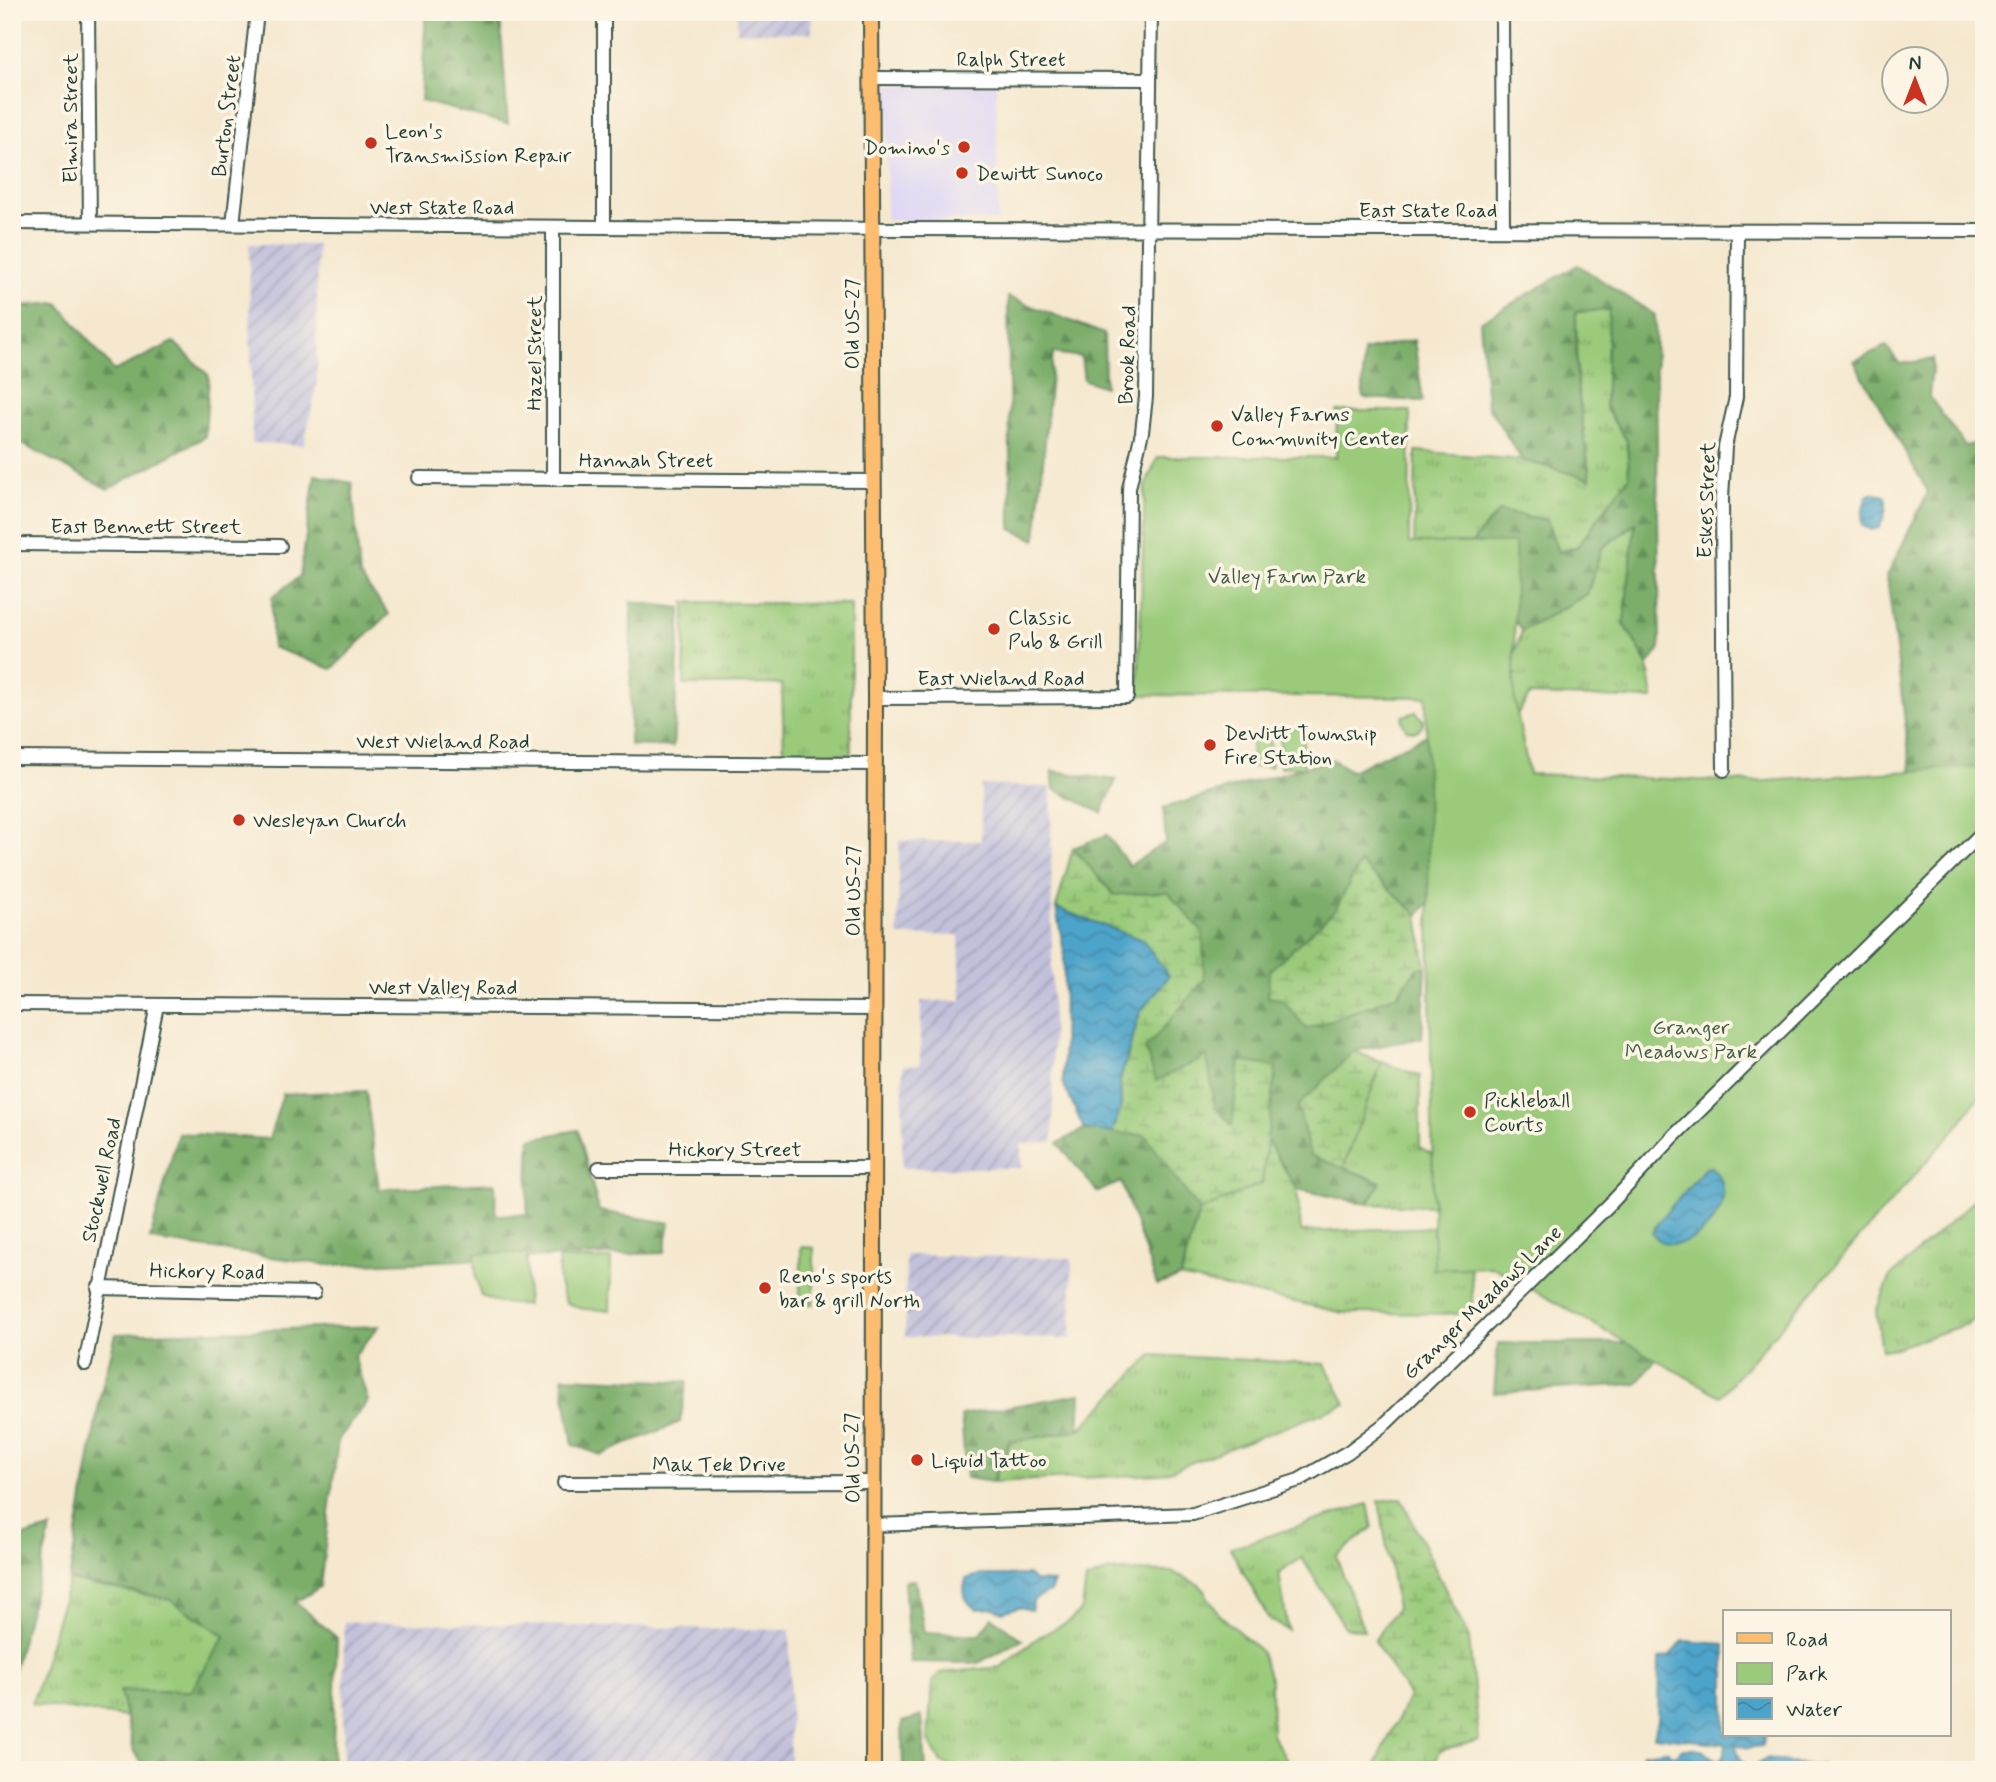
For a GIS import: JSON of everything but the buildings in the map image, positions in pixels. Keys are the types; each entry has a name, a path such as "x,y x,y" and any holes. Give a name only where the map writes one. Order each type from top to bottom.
{"main road":[{"name":"Old US-27","path":"871,12 875,698 872,1168 873,1770"}],"street":[{"name":"Elmira Street","path":"88,12 90,223"},
{"name":"Burton Street","path":"233,224 257,12"},
{"path":"604,12 604,227"},
{"name":"Brook Road","path":"1127,697 1129,488 1142,432 1146,397 1151,12"},
{"path":"1502,12 1503,230"},
{"name":"Ralph Street","path":"872,78 1150,79"},
{"name":"West State Road","path":"12,223 872,228"},
{"name":"Hazel Street","path":"553,227 553,479"},
{"name":"East State Road","path":"872,228 1984,232"},
{"name":"Eskes Street","path":"1724,770 1722,498 1725,447 1736,397 1737,232"},
{"name":"Hannah Street","path":"419,478 874,481"},
{"name":"East Bennett Street","path":"12,544 280,546"},
{"name":"East Wieland Road","path":"875,698 1127,697"},
{"name":"West Wieland Road","path":"12,758 874,764"},
{"name":"Granger Meadows Lane","path":"874,1525 1194,1514 1299,1480 1348,1452 1386,1423 1485,1327 1612,1202 1675,1135 1984,831"},
{"name":"West Valley Road","path":"12,1004 873,1009"},
{"name":"Stockwell Road","path":"85,1364 157,1005"},
{"name":"Hickory Street","path":"598,1168 872,1168"},
{"name":"Hickory Road","path":"99,1288 314,1293"},
{"name":"Mak Tek Drive","path":"564,1483 874,1482"}],"shaded area":[{"path":"737,12 811,12 812,33 737,32"},
{"path":"888,85 996,85 998,221 886,220"},
{"path":"249,244 317,245 317,384 304,445 252,443"},
{"path":"981,785 1051,787 1053,1142 1021,1144 1021,1168 902,1168 903,1066 920,1065 921,1001 961,1001 959,935 898,936 899,841 981,841"},
{"path":"906,1255 1072,1258 1071,1339 905,1337"},
{"path":"344,1622 790,1630 790,1770 343,1770"}],"green space":[{"path":"426,12 500,16 508,124 421,101"},
{"path":"1578,265 1655,315 1660,649 1648,665 1624,623 1635,524 1602,548 1587,594 1522,631 1466,550 1499,511 1547,520 1558,552 1577,547 1629,477 1627,440 1605,408 1609,310 1576,312 1577,382 1590,479 1522,460 1487,405 1480,322"},
{"path":"1008,297 1104,334 1105,387 1084,380 1081,357 1053,353 1036,540 1011,529"},
{"path":"58,303 114,371 174,342 209,376 205,437 108,489 12,439 12,371 15,370 17,306"},
{"path":"1610,310 1605,408 1627,441 1629,477 1577,547 1557,552 1414,552 1416,451 1522,460 1590,478 1577,382 1576,312"},
{"path":"1414,340 1423,401 1363,398 1363,351"},
{"path":"1886,346 1900,364 1933,359 1929,396 1965,446 1984,442 1984,792 1913,787 1887,576 1928,492 1854,361"},
{"name":"Granger Meadows Park","path":"1337,411 1410,411 1409,543 1515,543 1514,697 1529,774 1753,782 1984,766 1984,1089 1958,1126 1720,1396 1493,1267 1434,1269 1426,697 1138,695 1145,487 1158,457 1336,457"},
{"path":"315,475 352,483 360,576 389,614 332,669 272,647 272,597 300,576"},
{"path":"1636,523 1624,623 1648,665 1653,699 1530,695 1512,722 1497,702 1522,631 1587,594 1602,548"},
{"path":"631,602 681,608 673,747 630,745"},
{"path":"685,602 851,604 851,754 784,754 782,684 684,685"},
{"path":"1497,702 1438,892 1418,915 1360,863 1336,909 1269,971 1282,999 1307,1029 1399,994 1418,967 1426,967 1422,1038 1354,1051 1310,1155 1381,1182 1368,1204 1297,1189 1267,1140 1276,1067 1233,1126 1215,1108 1155,1082 1145,1048 1204,980 1168,892 1114,895 1073,848 1107,835 1129,866 1166,842 1163,808 1332,759 1351,771"},
{"path":"1416,712 1423,720 1422,727 1416,731 1406,729 1403,716"},
{"path":"1280,728 1304,728 1304,767 1280,767"},
{"path":"1251,735 1270,735 1271,767 1252,767"},
{"path":"1052,771 1116,780 1102,813 1054,789"},
{"path":"1073,848 1114,895 1168,892 1203,933 1204,980 1145,1049 1156,1081 1207,1056 1215,1108 1232,1125 1240,1061 1276,1067 1262,1183 1199,1211 1145,1135 1112,1133 1121,1108 1120,1081 1140,1012 1169,976 1142,940 1056,908"},
{"path":"1360,863 1418,915 1426,967 1417,968 1397,995 1307,1029 1282,999 1268,997 1269,971 1336,909"},
{"path":"1354,1051 1382,1062 1343,1168 1310,1155 1298,1106"},
{"path":"1382,1062 1420,1076 1420,1147 1466,1175 1460,1207 1368,1204 1381,1182 1343,1168"},
{"path":"366,1091 379,1189 495,1183 496,1215 527,1214 530,1139 578,1130 599,1211 670,1223 664,1253 328,1265 150,1240 178,1133 269,1139 283,1094"},
{"path":"1084,1129 1145,1135 1199,1211 1180,1277 1157,1285 1121,1182 1097,1192 1058,1143"},
{"path":"1267,1140 1297,1189 1301,1232 1469,1226 1473,1314 1344,1313 1180,1277 1199,1211 1262,1183"},
{"path":"1984,1191 1984,1308 1967,1324 1882,1350 1876,1311 1891,1276"},
{"path":"801,1247 814,1248 814,1274 801,1274"},
{"path":"475,1253 527,1254 527,1305 499,1303 481,1296 476,1278"},
{"path":"558,1259 611,1259 610,1310 583,1309 565,1302 559,1283"},
{"path":"800,1277 814,1277 813,1304 800,1304"},
{"path":"379,1326 354,1356 368,1401 338,1440 320,1587 296,1602 337,1638 332,1770 148,1770 134,1752 120,1691 191,1691 225,1636 169,1599 69,1580 101,1392 116,1334"},
{"path":"1498,1343 1669,1343 1637,1384 1494,1393"},
{"path":"1152,1355 1325,1364 1346,1404 1161,1474 993,1482 1010,1442 1079,1430"},
{"path":"562,1377 687,1382 680,1422 601,1455 573,1445"},
{"path":"1081,1394 1079,1430 1010,1442 992,1482 966,1478 961,1415"},
{"path":"1401,1498 1469,1638 1479,1740 1440,1751 1431,1770 1373,1770 1409,1696 1374,1641 1397,1608 1379,1501"},
{"path":"1368,1504 1373,1527 1336,1556 1364,1631 1345,1627 1302,1558 1279,1573 1288,1630 1269,1619 1230,1548"},
{"path":"51,1529 12,1677 13,1539"},
{"path":"1110,1571 1172,1572 1200,1585 1219,1614 1261,1652 1271,1682 1272,1734 1292,1770 970,1770 941,1763 928,1739 932,1682 940,1673 1001,1667 1040,1636 1070,1621 1082,1609 1086,1580"},
{"path":"69,1580 169,1599 226,1636 191,1691 120,1691 126,1717 32,1704"},
{"path":"915,1580 924,1632 980,1635 992,1617 1022,1640 978,1663 910,1662 904,1581"},
{"path":"922,1716 926,1770 903,1770 902,1722"}],"water":[{"path":"1873,493 1885,496 1886,504 1879,528 1871,530 1863,526 1862,514 1866,498"},
{"path":"1056,908 1143,940 1169,976 1140,1012 1120,1081 1121,1108 1112,1133 1084,1129 1063,1083 1064,952"},
{"path":"1711,1167 1721,1181 1723,1197 1718,1213 1694,1238 1679,1244 1664,1243 1652,1233 1659,1221 1705,1168"},
{"path":"979,1575 1028,1575 1034,1581 1054,1582 1050,1592 1034,1599 1031,1610 1019,1607 1003,1612 994,1608 976,1609 967,1599 964,1592 966,1579"},
{"path":"1683,1641 1723,1644 1723,1736 1765,1736 1763,1746 1748,1748 1735,1744 1741,1760 1749,1769 1768,1758 1790,1763 1823,1765 1823,1770 1644,1770 1645,1760 1642,1753 1667,1750 1671,1755 1681,1749 1702,1749 1718,1761 1725,1754 1726,1744 1654,1736 1658,1720 1659,1659 1670,1656"}],"place":[{"name":"Leon's Transmission Repair","path":"371,143"},
{"name":"Domino's","path":"964,147"},
{"name":"Dewitt Sunoco","path":"962,173"},
{"name":"Valley Farms Community Center","path":"1217,426"},
{"name":"Classic Pub & Grill","path":"994,629"},
{"name":"DeWitt Township Fire Station","path":"1210,745"},
{"name":"Wesleyan Church","path":"239,820"},
{"name":"Pickleball Courts","path":"1470,1112"},
{"name":"Reno's sports bar & grill North","path":"765,1288"},
{"name":"Liquid Tattoo","path":"917,1460"}],"park label":[{"name":"Valley Farm Park","path":"1287,576"}]}
